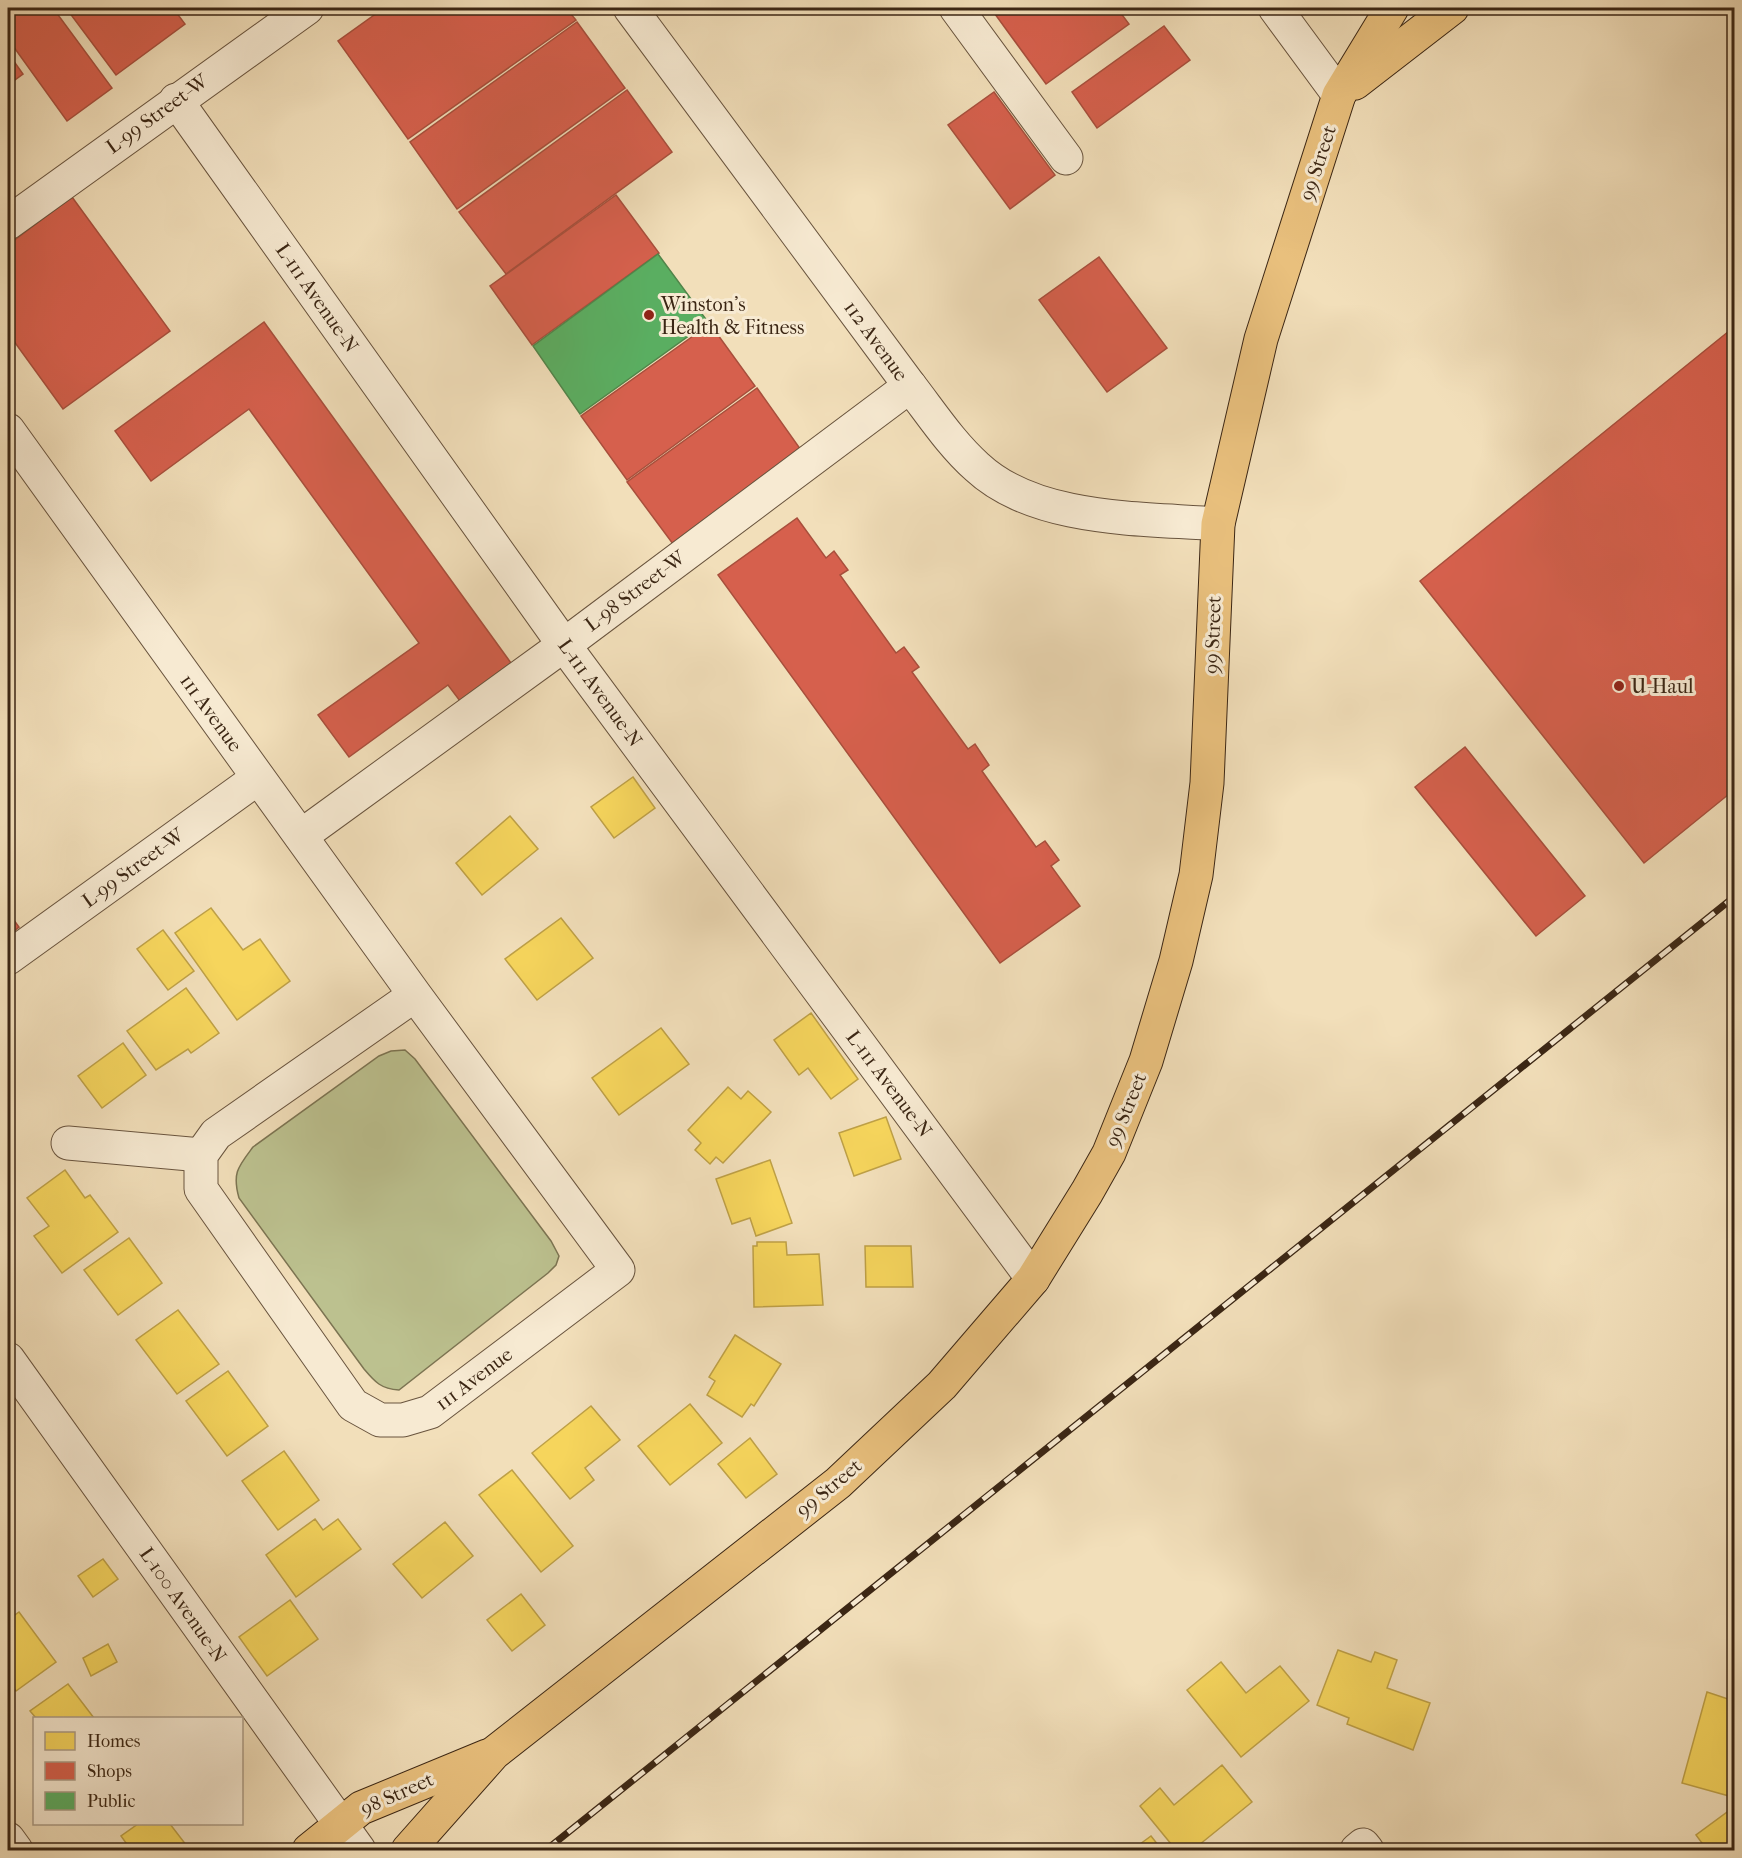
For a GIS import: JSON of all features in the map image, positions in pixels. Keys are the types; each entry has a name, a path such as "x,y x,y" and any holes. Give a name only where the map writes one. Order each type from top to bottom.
{"main road":[{"name":"99 Street","path":"408,1851 494,1753 838,1483 942,1385 1033,1279 1109,1152 1146,1061 1176,961 1196,875 1207,783 1218,524 1261,339 1339,95 1392,8"},
{"path":"1339,95 1452,8"},
{"name":"98 Street","path":"309,1851 349,1838 361,1808 494,1753"}],"street":[{"name":"L-99 Street-W","path":"8,223 307,8"},
{"name":"112 Avenue","path":"630,8 909,386 969,460 1003,487 1076,513 1218,524"},
{"path":"956,8 1066,158"},
{"path":"1275,8 1339,95"},
{"name":"L-111 Avenue-N","path":"176,100 564,645 1033,1279"},
{"name":"L-98 Street-W","path":"301,836 564,645 909,386"},
{"name":"111 Avenue","path":"8,430 258,778 618,1270 430,1412 403,1420 380,1419 353,1405 201,1189 201,1155"},
{"name":"L-99 Street-W","path":"8,958 258,778"},
{"path":"68,1143 201,1155 216,1134 416,995"},
{"name":"L-100 Avenue-N","path":"8,1359 349,1838"},
{"path":"8,1839 16,1851"}],"green space":[{"path":"405,1050 415,1059 551,1241 559,1256 556,1265 548,1273 399,1390 379,1384 364,1369 239,1198 236,1176 240,1165 253,1147 379,1056 391,1051"}],"building: Homes":[{"path":"633,777 655,808 614,838 591,807"},
{"path":"510,816 538,849 482,895 456,863"},
{"path":"211,908 243,950 260,939 290,981 237,1020 175,933"},
{"path":"561,918 593,958 537,1000 505,959"},
{"path":"163,930 194,971 168,990 137,949"},
{"path":"186,988 219,1033 191,1053 188,1049 156,1070 127,1031"},
{"path":"811,1013 858,1079 831,1099 808,1068 799,1075 774,1040"},
{"path":"661,1028 689,1064 619,1115 592,1078"},
{"path":"123,1043 146,1075 102,1108 78,1076"},
{"path":"728,1087 741,1099 748,1091 771,1112 723,1163 716,1157 710,1164 695,1150 701,1143 688,1130"},
{"path":"886,1117 901,1159 854,1176 839,1133"},
{"path":"770,1160 792,1223 756,1236 750,1218 732,1224 716,1179"},
{"path":"65,1170 85,1198 90,1195 118,1232 62,1273 34,1236 49,1226 27,1198"},
{"path":"129,1238 162,1283 118,1315 84,1270"},
{"path":"757,1242 786,1242 787,1255 819,1254 823,1305 754,1307 753,1246 757,1246"},
{"path":"865,1246 911,1246 913,1287 866,1287"},
{"path":"178,1310 219,1364 177,1394 136,1340"},
{"path":"735,1335 781,1364 754,1406 751,1404 742,1417 707,1395 715,1381 709,1377"},
{"path":"228,1371 268,1426 227,1456 186,1401"},
{"path":"690,1404 722,1443 670,1485 638,1446"},
{"path":"591,1406 620,1440 585,1468 594,1480 570,1499 532,1453"},
{"path":"750,1438 777,1474 746,1498 718,1464"},
{"path":"284,1451 319,1500 278,1530 242,1481"},
{"path":"512,1470 573,1546 541,1572 479,1495"},
{"path":"315,1519 323,1530 338,1519 361,1549 296,1597 266,1555"},
{"path":"445,1522 473,1556 422,1598 393,1564"},
{"path":"103,1559 118,1579 93,1597 78,1576"},
{"path":"521,1594 545,1625 512,1651 487,1620"},
{"path":"290,1600 318,1639 267,1676 239,1637"},
{"path":"19,1612 56,1662 16,1691 8,1680 8,1620"},
{"path":"108,1644 117,1662 91,1676 83,1658"},
{"path":"1338,1650 1371,1662 1375,1652 1397,1660 1387,1688 1430,1703 1413,1750 1347,1724 1349,1718 1317,1705"},
{"path":"1221,1662 1246,1693 1280,1666 1309,1701 1241,1757 1187,1690"},
{"path":"68,1684 93,1717 35,1717 30,1711"},
{"path":"1707,1692 1734,1701 1734,1775 1729,1796 1682,1783"},
{"path":"1222,1765 1252,1802 1194,1849 1191,1845 1184,1850 1176,1850 1140,1806 1160,1788 1174,1805"},
{"path":"1734,1807 1734,1850 1707,1850 1696,1835"},
{"path":"137,1825 171,1825 190,1850 131,1850 121,1836"},
{"path":"1151,1836 1162,1850 1132,1850"}],"building: Shops":[{"path":"8,8 53,8 112,88 67,121 8,39"},
{"path":"66,8 173,8 185,24 116,75"},
{"path":"384,8 566,8 576,20 408,139 338,41"},
{"path":"995,8 1117,8 1129,24 1046,84 992,10"},
{"path":"577,22 625,88 457,209 410,142"},
{"path":"1164,26 1190,60 1097,128 1072,92"},
{"path":"8,53 23,74 8,85"},
{"path":"627,90 672,152 506,274 459,212"},
{"path":"994,92 1055,175 1010,209 948,125"},
{"path":"616,195 659,253 532,345 490,286"},
{"path":"72,197 170,331 63,409 8,333 8,245"},
{"path":"1099,257 1167,348 1107,392 1039,300"},
{"path":"264,322 511,663 460,701 448,685 349,757 318,715 419,643 249,409 151,481 115,431"},
{"path":"710,324 755,386 627,480 581,416"},
{"name":"U-Haul","path":"1734,327 1734,790 1644,863 1420,581"},
{"path":"757,388 801,450 673,544 627,482"},
{"path":"797,518 826,558 834,551 848,570 840,575 896,653 904,647 919,667 912,672 968,749 975,744 989,765 982,771 1036,847 1045,841 1059,860 1051,866 1080,906 1000,963 718,575"},
{"path":"1465,747 1585,896 1536,936 1415,787"},
{"path":"8,912 19,927 8,936"}],"building: Public":[{"path":"658,254 708,322 580,414 533,346"}],"railway":[{"path":"546,1850 1734,897"}],"place":[{"name":"Winston's Health & Fitness","path":"649,315"},
{"name":"U-Haul","path":"1619,686"}]}
